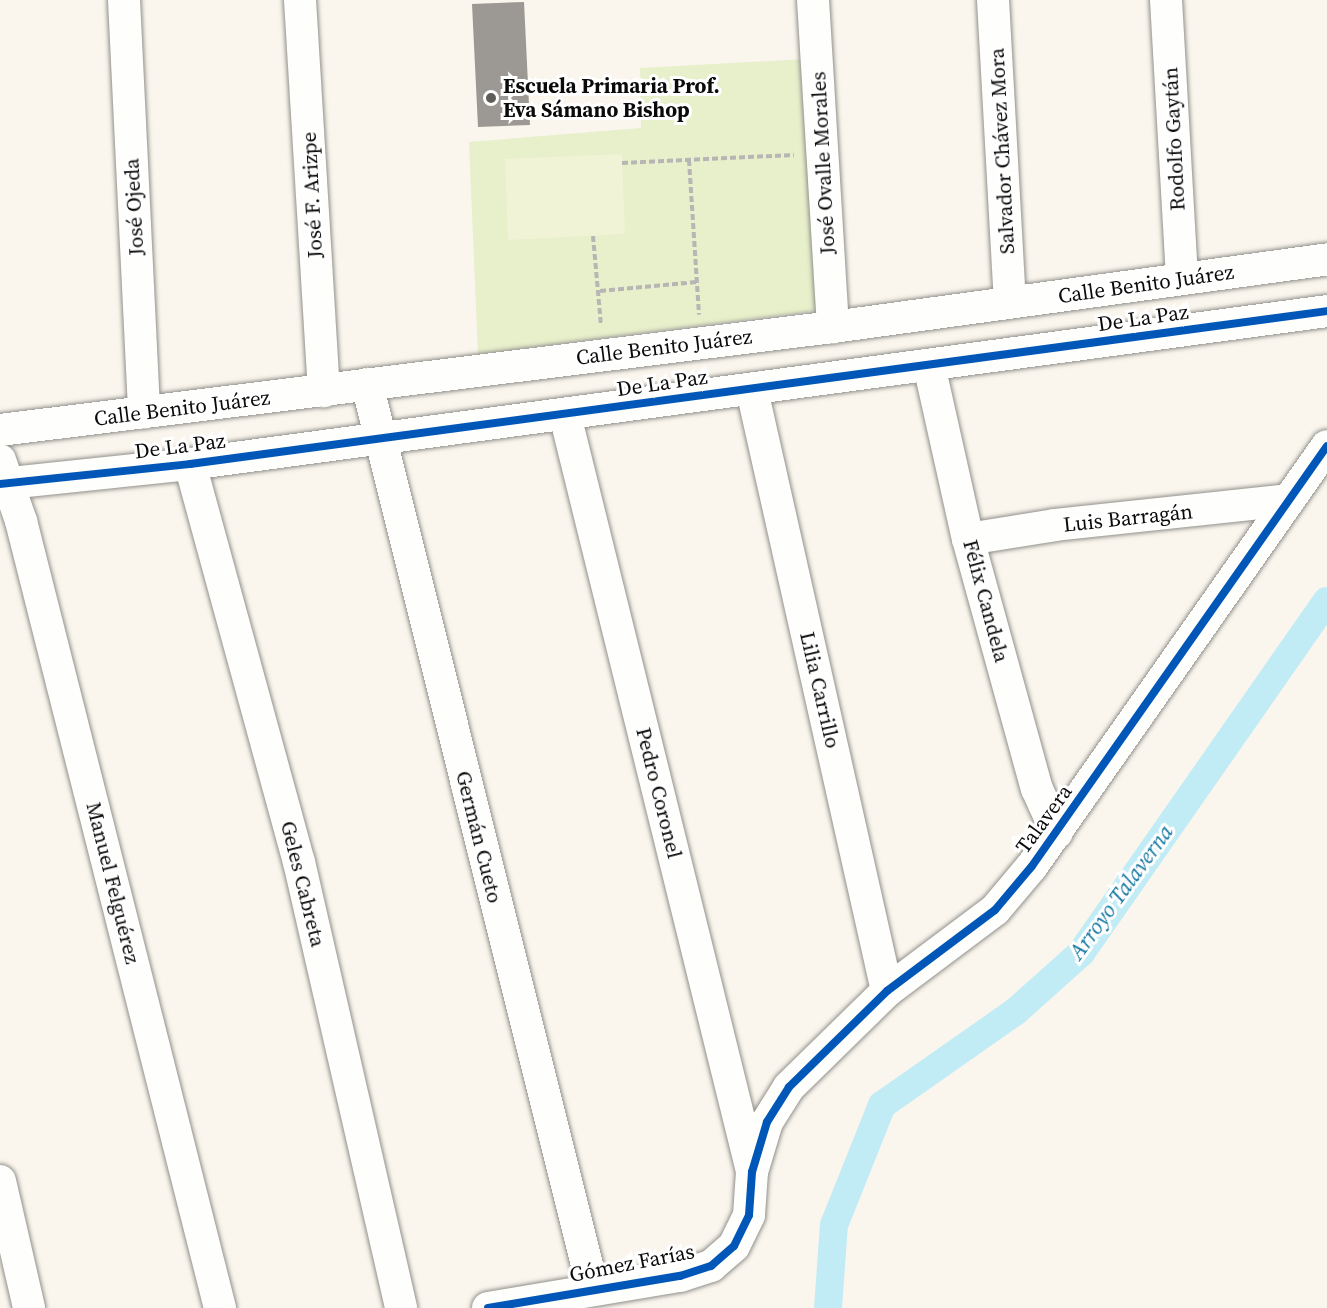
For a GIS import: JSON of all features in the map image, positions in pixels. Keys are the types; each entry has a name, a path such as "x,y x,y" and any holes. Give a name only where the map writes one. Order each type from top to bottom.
{"street":[{"name":"José Ojeda","path":"124,0 144,413"},
{"name":"José F. Arizpe","path":"300,0 324,391"},
{"name":"José Ovalle Morales","path":"813,0 833,327"},
{"name":"Salvador Chávez Mora","path":"993,0 1010,302"},
{"name":"Rodolfo Gaytán","path":"1166,0 1182,279"},
{"name":"Calle Benito Juárez","path":"0,430 833,327 1327,259"},
{"name":"De La Paz","path":"2,476 189,464 1327,311"},
{"name":"Félix Candela","path":"929,365 968,539 1037,789 1057,832"},
{"name":"Germán Cueto","path":"367,384 378,438 593,1289"},
{"name":"Lilia Carrillo","path":"752,390 887,990"},
{"name":"Pedro Coronel","path":"565,415 752,1172"},
{"name":"Talavera","path":"752,1172 767,1122 789,1087 887,990 995,910 1057,832 1327,446"},
{"name":"Geles Cabreta","path":"189,464 299,862 402,1308"},
{"name":"Manuel Felguérez","path":"2,476 21,521 220,1308"},
{"name":"Luis Barragán","path":"968,539 1055,525 1289,500"},
{"name":"Gómez Farías","path":"488,1308 680,1276 711,1266 734,1246 749,1215 752,1172"},
{"path":"0,1181 29,1308"}],"path":[{"path":"622,163 802,154"},
{"path":"689,160 700,326"},
{"path":"593,236 602,338"},
{"path":"600,291 697,282"}],"green space":[{"path":"806,59 822,287 814,311 478,354 469,142 641,128 640,68"},
{"path":"622,154 625,234 508,240 505,159"}],"building":[{"path":"524,2 530,125 478,127 472,4"}],"waterway":[{"name":"Arroyo Talaverna","path":"828,1308 834,1225 882,1105 1015,1012 1081,953 1327,601"}],"cycle path":[{"path":"0,484 190,464 1327,311"},
{"path":"488,1308 680,1276 711,1266 734,1246 749,1215 752,1172 767,1122 789,1087 887,991 995,910 1032,866 1327,446"}],"place":[{"name":"Escuela Primaria Prof. Eva Sámano Bishop","path":"491,98"}]}
